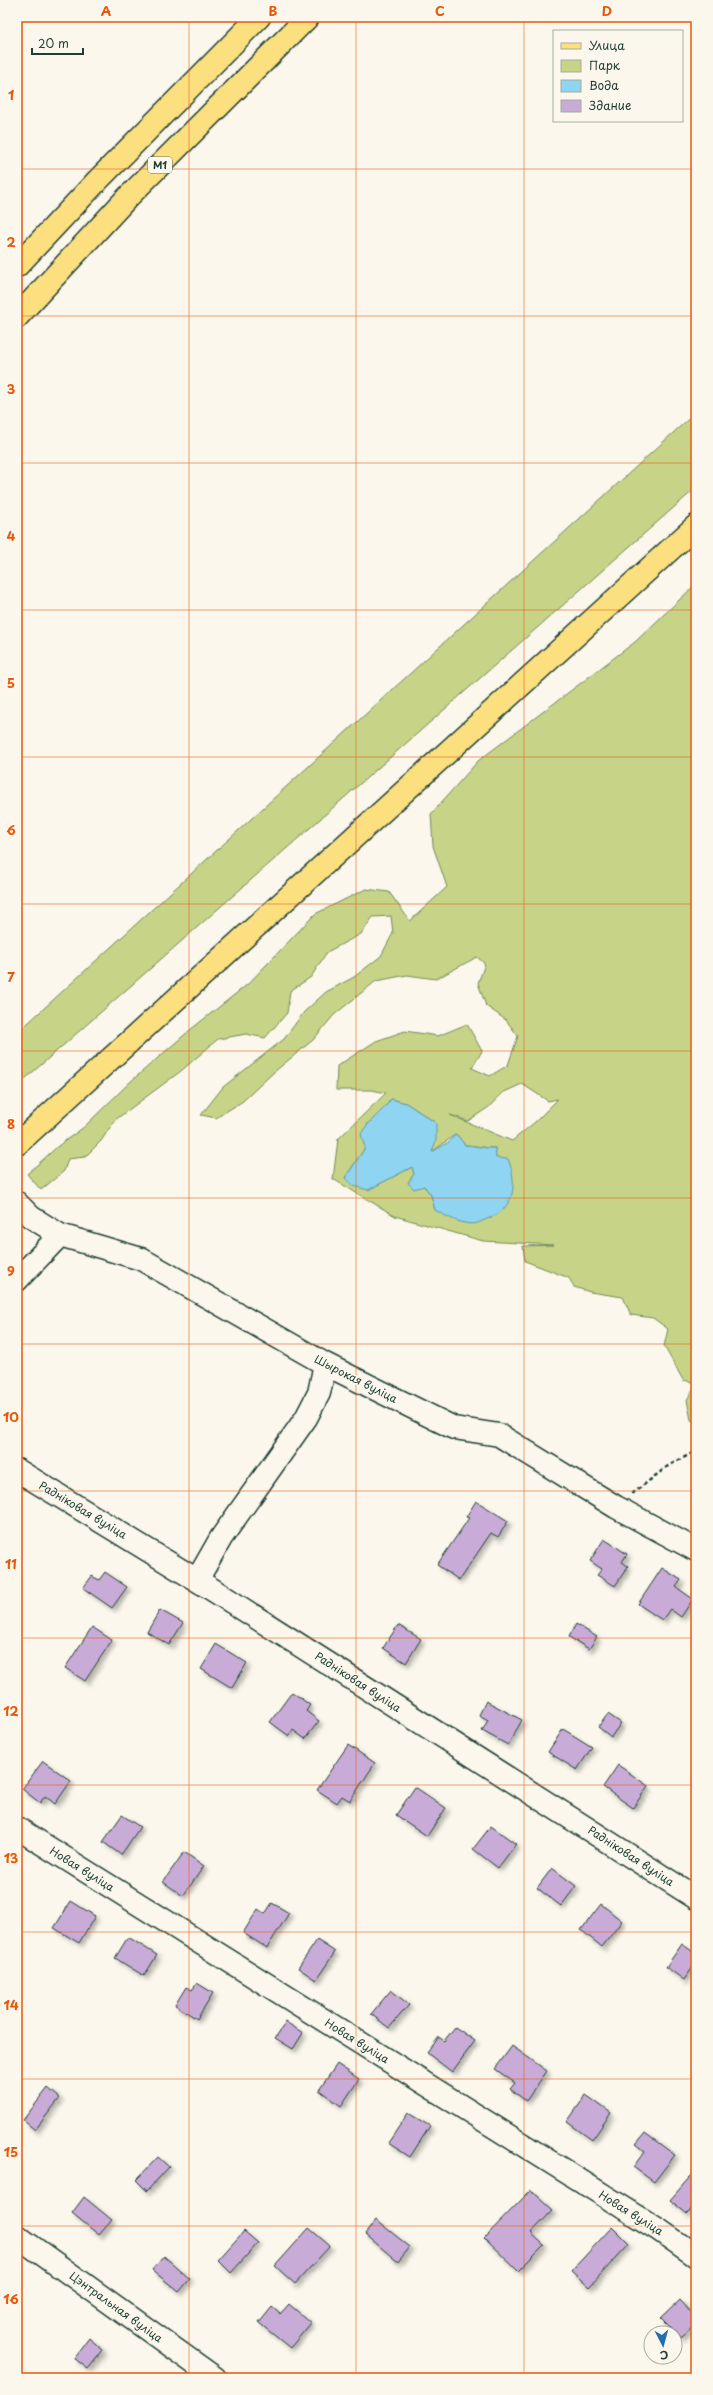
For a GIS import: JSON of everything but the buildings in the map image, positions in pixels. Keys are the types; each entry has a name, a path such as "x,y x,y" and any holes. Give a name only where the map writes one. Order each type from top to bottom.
{"main road":[{"path":"17,266 96,182 259,17"},
{"name":"М1","path":"17,317 126,199 308,17"},
{"path":"17,1144 696,526"}],"street":[{"name":"Шырокая вуліца","path":"17,1203 31,1218 60,1235 141,1259 325,1364 454,1428 499,1435 616,1507 696,1550"},
{"path":"17,1280 60,1235"},
{"path":"197,1580 221,1538 306,1418 319,1393 325,1364"},
{"name":"Радніковая вуліца","path":"17,1470 197,1580 696,1898"},
{"name":"Новая вуліца","path":"17,1828 659,2230 696,2256"},
{"name":"Цэнтральная вуліца","path":"17,2236 215,2378"}],"path":[{"path":"616,1507 668,1466 696,1451"}],"green space":[{"path":"696,412 696,488 17,1086 17,1033"},
{"path":"696,584 696,1383 683,1380 664,1346 668,1329 653,1318 631,1315 623,1297 590,1292 574,1287 569,1278 525,1261 523,1246 554,1245 483,1241 395,1216 333,1179 338,1139 386,1093 372,1090 336,1090 337,1066 376,1041 405,1031 438,1036 467,1024 482,1051 472,1068 490,1076 508,1065 518,1036 506,1020 486,1006 478,983 485,964 477,957 436,979 407,975 376,981 334,1015 313,1040 274,1072 243,1101 216,1118 201,1115 223,1087 284,1039 304,1012 326,992 354,977 381,956 393,933 391,916 373,917 361,934 327,952 311,977 290,991 287,1013 265,1038 246,1034 218,1039 181,1071 115,1120 101,1141 85,1157 68,1159 64,1171 41,1190 27,1174 58,1146 84,1127 129,1083 190,1030 248,984 315,914 366,889 389,892 410,921 447,887 433,846 431,814 478,761 635,642","holes":["522,1084 548,1101 558,1099 535,1122 512,1141 450,1115 468,1121 489,1107 502,1093","391,1099 406,1103 436,1123 432,1152 456,1134 465,1145 495,1148 496,1158 435,1210 431,1195 424,1186 408,1183 414,1174 412,1167 368,1190 345,1178 365,1148 368,1123 381,1114"]},
{"path":"696,1383 696,1423 691,1420 687,1400"}],"water":[{"path":"391,1099 406,1103 436,1123 436,1140 432,1152 449,1142 456,1134 465,1145 495,1148 496,1158 508,1159 513,1178 513,1186 512,1195 504,1209 496,1215 474,1224 457,1221 448,1217 435,1210 431,1195 424,1186 414,1189 408,1183 414,1174 412,1167 368,1190 354,1186 345,1178 365,1148 361,1134"}]}
